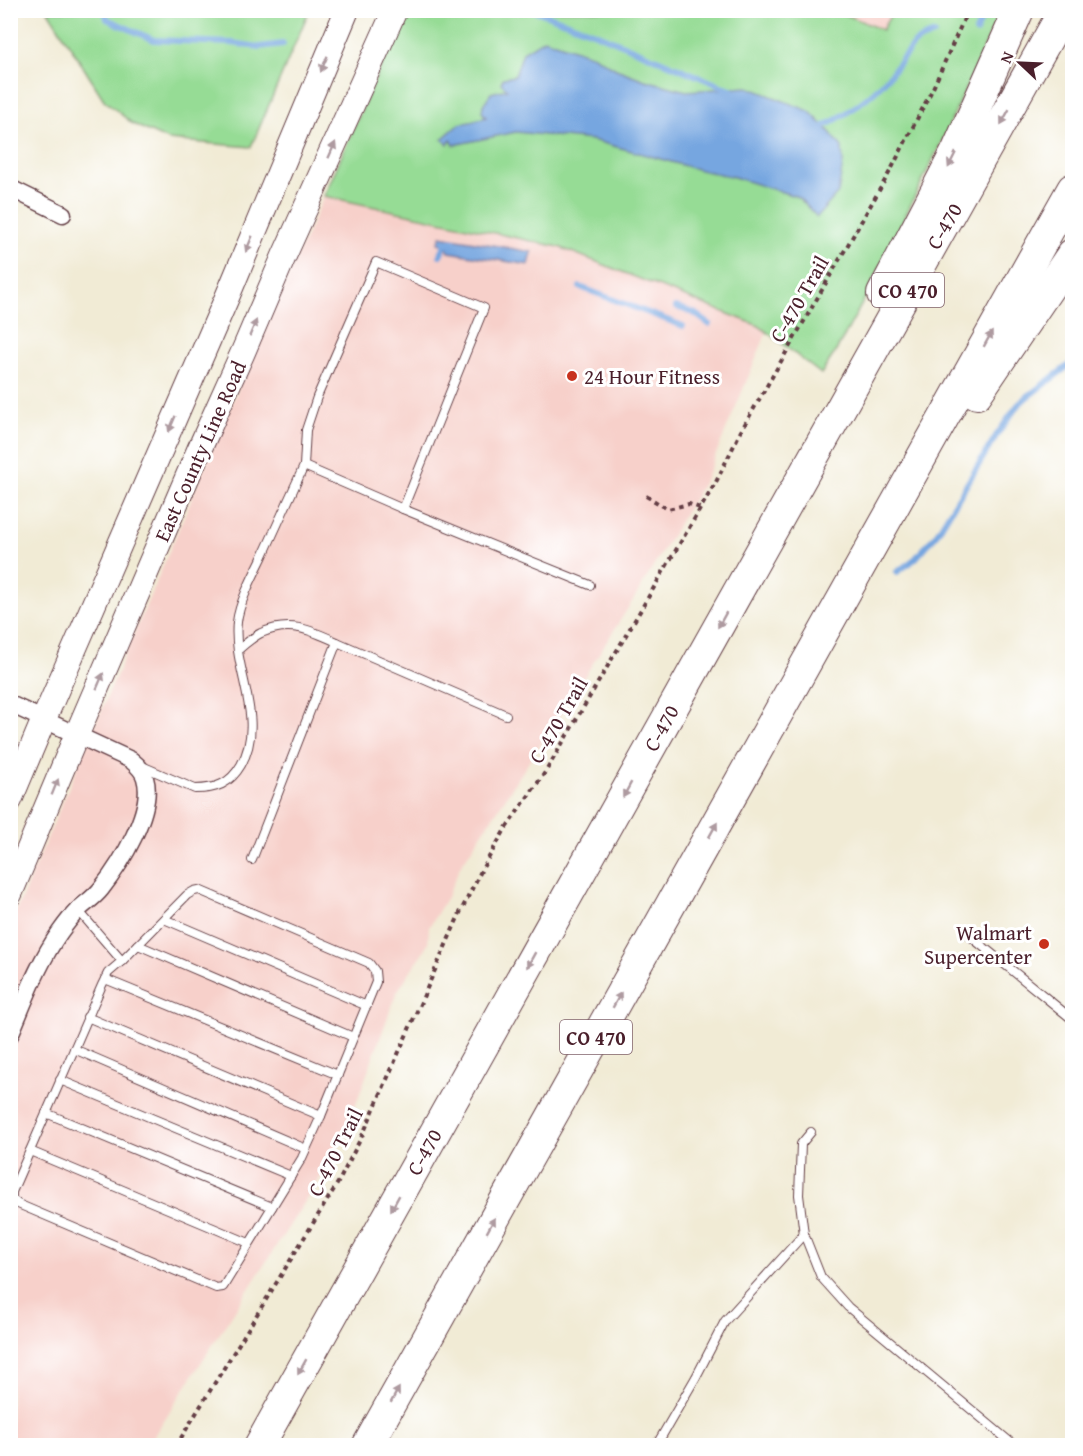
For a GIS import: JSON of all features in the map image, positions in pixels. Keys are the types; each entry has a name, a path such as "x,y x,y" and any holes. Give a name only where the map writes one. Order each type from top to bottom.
{"highway":[{"path":"751,569 779,482 927,210 964,135 1019,10"},
{"name":"C-470","path":"259,1446 1064,10"},
{"name":"CO 470","path":"366,1446 1072,189"},
{"path":"826,628 870,572 961,419 1072,254"}],"main road":[{"name":"East County Line Road","path":"10,800 228,295 347,10"},
{"name":"East County Line Road","path":"10,894 284,256 395,10"}],"street":[{"path":"10,188 63,214"},
{"path":"10,704 136,764 145,777 146,787 145,804 139,823 124,855 92,899 78,910 59,932 42,961 10,1035"}],"lane":[{"path":"136,764 195,789 213,788 232,777 246,756 251,724 238,650 237,621 246,591 304,466 306,429 317,397 376,262 484,308 403,509"},
{"path":"304,466 590,585"},
{"path":"238,650 260,633 280,627 295,626 311,630 506,715"},
{"path":"252,860 337,642"},
{"path":"199,890 369,963 375,971 376,982 367,1006 306,1149 223,1287 209,1286 18,1204 12,1199 12,1192 105,979 108,973 138,945 187,895 199,890"},
{"path":"78,910 122,961"},
{"path":"164,919 367,1006"},
{"path":"970,936 1072,1019"},
{"path":"138,945 353,1037"},
{"path":"105,979 338,1075"},
{"path":"87,1017 321,1116"},
{"path":"74,1049 306,1149"},
{"path":"60,1080 291,1176"},
{"path":"46,1113 272,1207"},
{"path":"812,1132 801,1144 799,1195 804,1234 821,1277 848,1307 1015,1446"},
{"path":"30,1151 249,1243"},
{"path":"656,1446 725,1321 804,1234"}],"path":[{"name":"C-470 Trail","path":"176,1446 342,1174 366,1128 460,913 486,863 506,828 546,771 716,482 741,431 892,168 933,88 968,10"},
{"path":"646,496 668,509 689,504 700,508"}],"shaded area":[{"path":"835,11 893,11 883,30"},
{"path":"324,196 559,247 759,326 767,332 706,478 637,594 460,867 447,897 429,927 428,944 397,992 343,1139 329,1157 326,1169 148,1445 11,1446 11,923 242,380"}],"green space":[{"path":"193,10 204,14 218,10 309,11 251,147 168,140 133,124 104,100 48,11"},
{"path":"835,10 882,30 893,11 1000,11 943,139 864,300 821,374 759,326 559,247 324,196 405,11"}],"water":[{"path":"544,39 594,56 616,69 645,80 686,91 748,87 809,111 842,147 843,163 838,193 817,217 798,197 734,177 592,140 516,132 454,145 451,140 448,144 442,139 459,124 486,117 482,112 483,105 491,93 507,89 501,83 503,78 515,76 523,52"},
{"path":"441,236 532,252 529,265 449,252 445,245 438,243"}],"waterway":[{"path":"105,10 107,19 154,40 232,43 259,47 283,44"},
{"path":"533,10 595,33 733,91"},
{"path":"976,32 985,10"},
{"path":"818,129 842,116 867,98 885,81 915,43 934,34"},
{"path":"440,255 445,245"},
{"path":"580,287 683,326"},
{"path":"676,307 694,313 709,324"},
{"path":"897,572 915,559 936,535 996,436 1018,405 1072,363"}],"place":[{"name":"24 Hour Fitness","path":"572,376"},
{"name":"Walmart Supercenter","path":"1044,944"}]}
